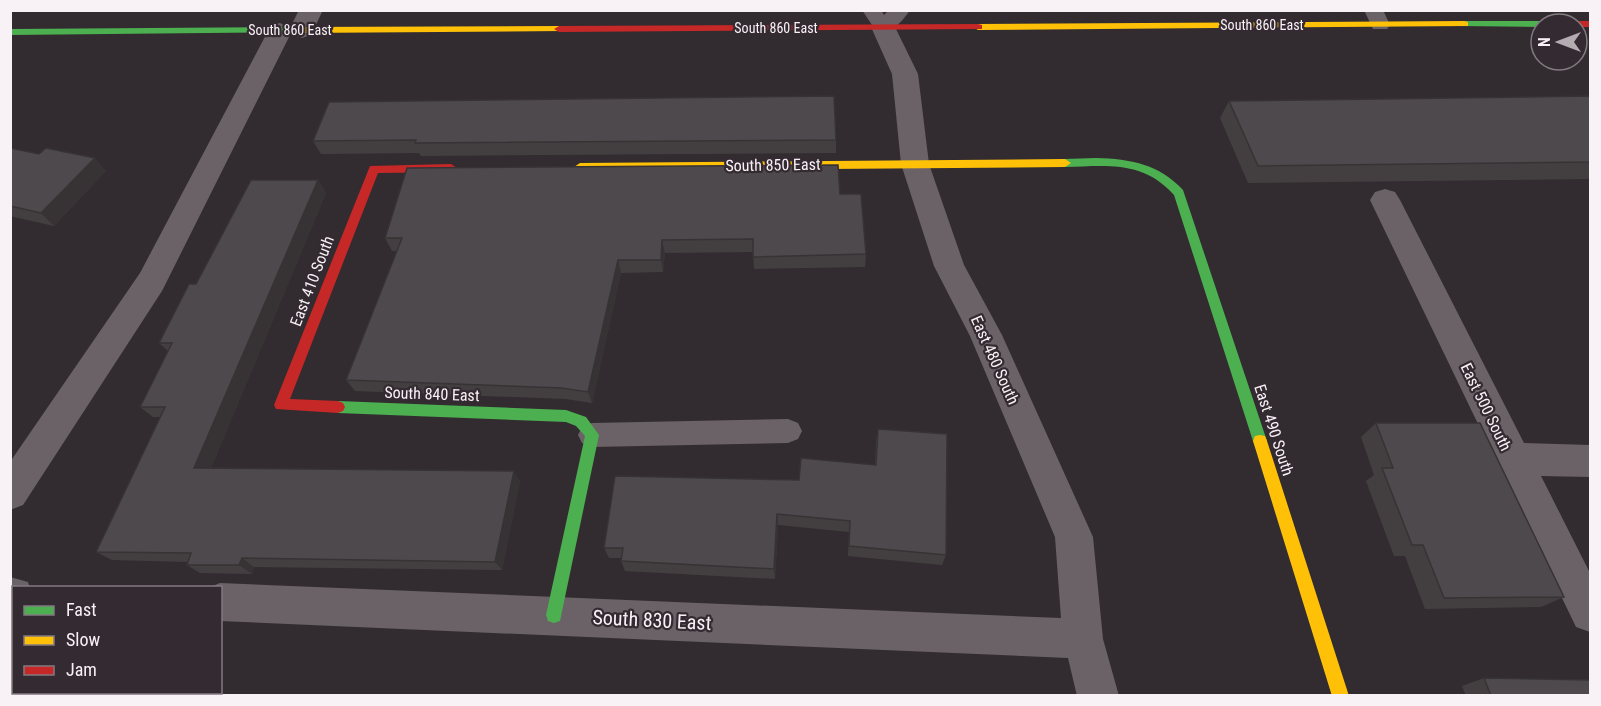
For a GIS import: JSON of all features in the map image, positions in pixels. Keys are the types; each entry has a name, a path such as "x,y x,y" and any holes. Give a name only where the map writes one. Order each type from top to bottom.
{"street":[{"name":"South 860 East","path":"10,32 298,24 885,16 1377,18 1529,24"},
{"name":"East 480 South","path":"885,16 905,74 915,164 949,266 986,335 1074,537 1083,639 1098,696"},
{"path":"10,493 151,282 298,24"},
{"name":"South 850 East","path":"562,167 1132,163 1153,169 1169,178"},
{"name":"East 410 South","path":"281,405 374,169 468,168"},
{"name":"East 490 South","path":"1169,178 1184,201 1341,696"},
{"name":"East 500 South","path":"1385,200 1590,614"},
{"name":"South 840 East","path":"281,405 566,416 586,428"},
{"path":"554,615 586,428"},
{"path":"1512,459 1590,460"},
{"name":"South 830 East","path":"222,602 1083,639"}],"lane":[{"path":"586,428 788,431"}],"building":[{"path":"834,96 836,140 415,143 416,140 313,141 329,102"},
{"path":"1590,96 1590,162 1258,166 1229,101"},
{"path":"10,148 39,154 46,148 95,158 41,213 10,206"},
{"path":"838,165 840,194 861,194 866,254 753,257 753,239 662,240 661,260 618,260 588,392 561,388 346,380 402,238 385,238 407,168"},
{"path":"251,180 318,180 194,468 514,471 495,562 242,558 239,565 187,565 191,553 96,552 165,407 140,407 172,343 159,343 189,284 196,284"},
{"path":"1376,423 1480,423 1564,597 1444,598 1423,545 1412,545 1382,468 1393,468"},
{"path":"878,429 947,434 946,555 849,546 850,521 777,514 774,569 621,561 623,548 604,548 615,476 799,480 801,458 876,465"},
{"path":"1484,678 1590,680 1590,696 1491,696"}],"traffic: fast":[{"path":"1464,24 1529,24"},
{"path":"10,32 299,30"},
{"path":"1065,163 1112,162 1142,167 1156,172 1179,193 1260,441"},
{"path":"338,407 566,416 581,421 592,435 554,615"}],"traffic: slow":[{"path":"978,27 1464,24"},
{"path":"299,30 559,29"},
{"path":"580,167 1065,163"},
{"path":"1260,441 1341,696"}],"traffic: jam":[{"path":"559,29 978,27"},
{"path":"338,407 281,405 374,169 451,168"}]}
